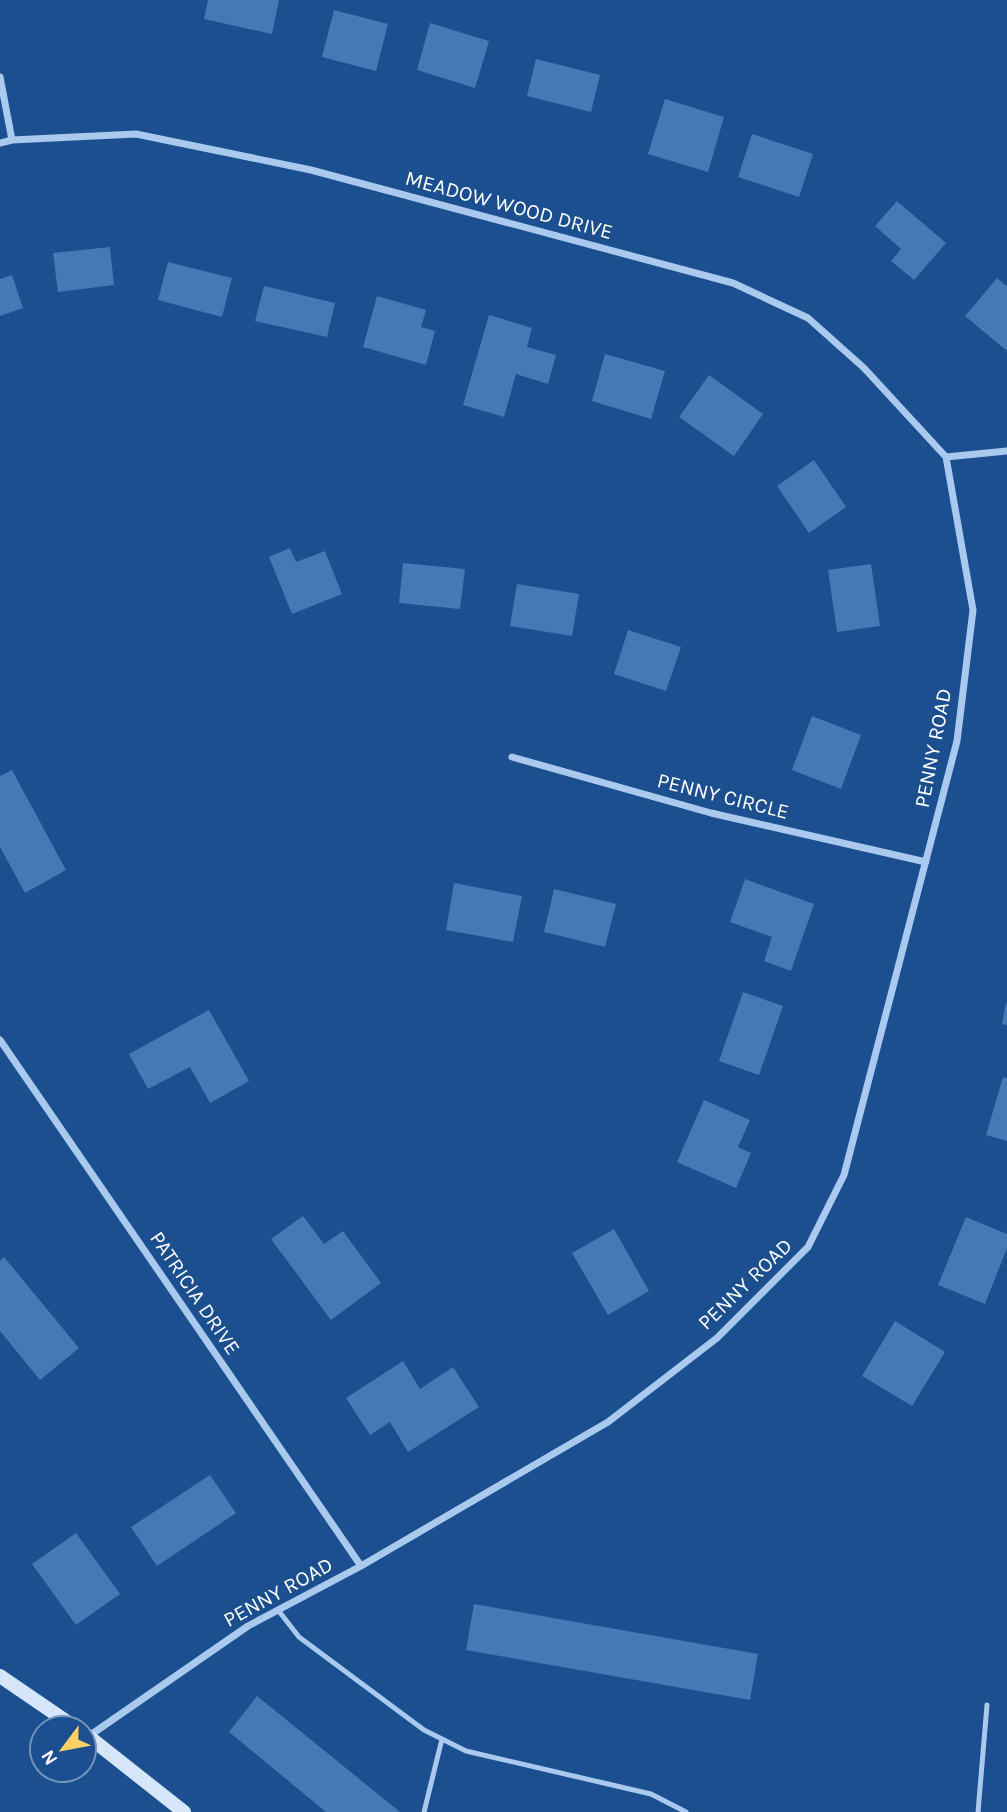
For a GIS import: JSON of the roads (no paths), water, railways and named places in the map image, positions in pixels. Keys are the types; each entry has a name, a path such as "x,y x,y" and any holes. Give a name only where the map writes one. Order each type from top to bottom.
{"street":[{"path":"0,77 12,140"},
{"name":"MEADOW WOOD DRIVE","path":"0,143 12,140 136,135 311,170 733,283 807,318 864,368 946,457"},
{"path":"946,457 1007,451"},
{"name":"PENNY ROAD","path":"98,1722 248,1626 361,1566 608,1422 717,1338 808,1247 844,1175 957,741 973,610 946,457"},
{"name":"PENNY CIRCLE","path":"512,757 711,813 926,862"},
{"name":"PATRICIA DRIVE","path":"0,1040 361,1566"},
{"path":"0,1676 56,1714"},
{"path":"98,1744 184,1812"}],"lane":[{"path":"278,1610 299,1637 424,1730 442,1739 467,1751 651,1794 687,1812"},
{"path":"978,1812 987,1705"},
{"path":"424,1812 442,1739"}]}
